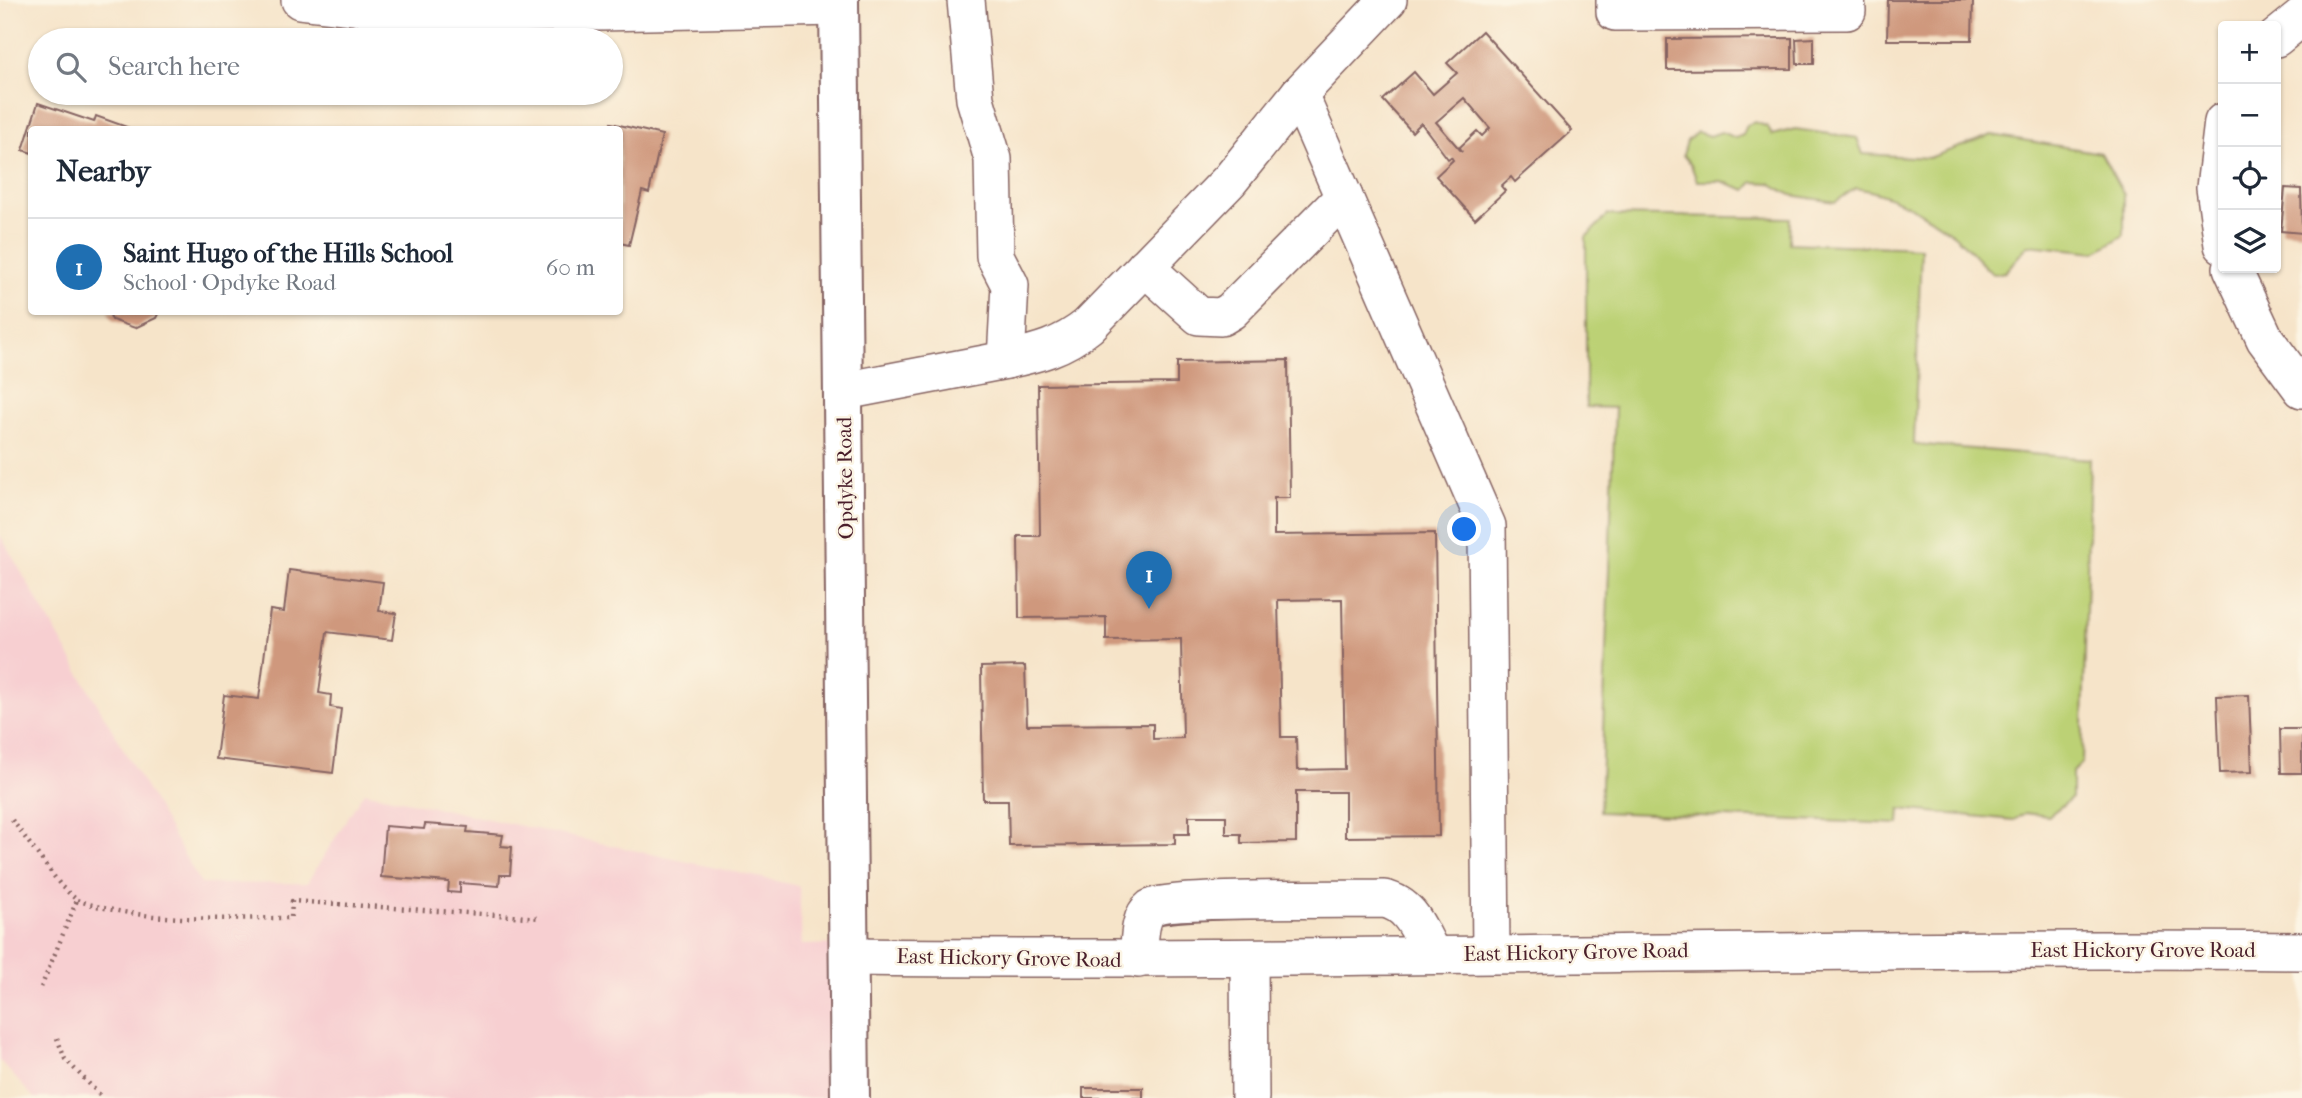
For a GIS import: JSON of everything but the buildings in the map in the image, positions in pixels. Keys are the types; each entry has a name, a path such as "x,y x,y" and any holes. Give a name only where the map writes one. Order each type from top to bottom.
{"main road":[{"name":"Opdyke Road","path":"839,3 850,1098"}],"street":[{"path":"300,0 387,10 498,14 839,3"},
{"path":"966,0 975,99 993,159 995,257 1010,285 1006,360"},
{"path":"844,391 1047,351 1071,340 1230,180 1300,93 1388,0"},
{"path":"1615,0 1615,12 1629,12 1847,11 1846,0"},
{"path":"2281,34 2302,16"},
{"path":"1300,93 1487,526 1491,953"},
{"path":"2218,210 2215,188 2220,147"},
{"path":"1145,267 1199,316 1221,317 1231,311 1344,197"},
{"path":"2234,273 2265,339 2302,389"},
{"path":"1138,959 1142,924 1151,908 1164,902 1384,899 1399,902 1407,909 1432,954"},
{"name":"East Hickory Grove Road","path":"850,957 1249,959 1491,953 2046,948 2302,951"},
{"path":"1249,959 1250,1098"}],"path":[{"path":"12,821 62,887 77,900 115,911 156,917 291,918 292,901 541,918"},
{"path":"40,990 77,900"},
{"path":"57,1038 65,1059 103,1098"}],"shaded area":[{"path":"0,535 201,884 307,883 364,792 799,886 802,945 854,944 856,1098 34,1098 0,1061"}],"green space":[{"path":"1755,122 1768,127 1772,135 1795,129 1857,138 1863,154 1929,158 1992,135 2101,153 2124,195 2124,235 2096,252 2028,245 2005,272 1993,274 1959,239 1943,227 1920,212 1882,195 1856,188 1835,202 1791,195 1770,183 1753,182 1746,190 1721,181 1697,181 1691,165 1683,155 1687,141 1697,132 1710,136 1721,132 1736,138 1743,135 1747,125"},
{"path":"1608,215 1790,218 1789,243 1921,248 1914,444 2090,459 2082,763 2072,773 2072,798 2048,816 2025,813 2014,820 1900,809 1899,824 1600,812 1615,408 1586,407 1586,237"}],"place":[{"name":"Saint Hugo of the Hills School","path":"1149,609"}]}
